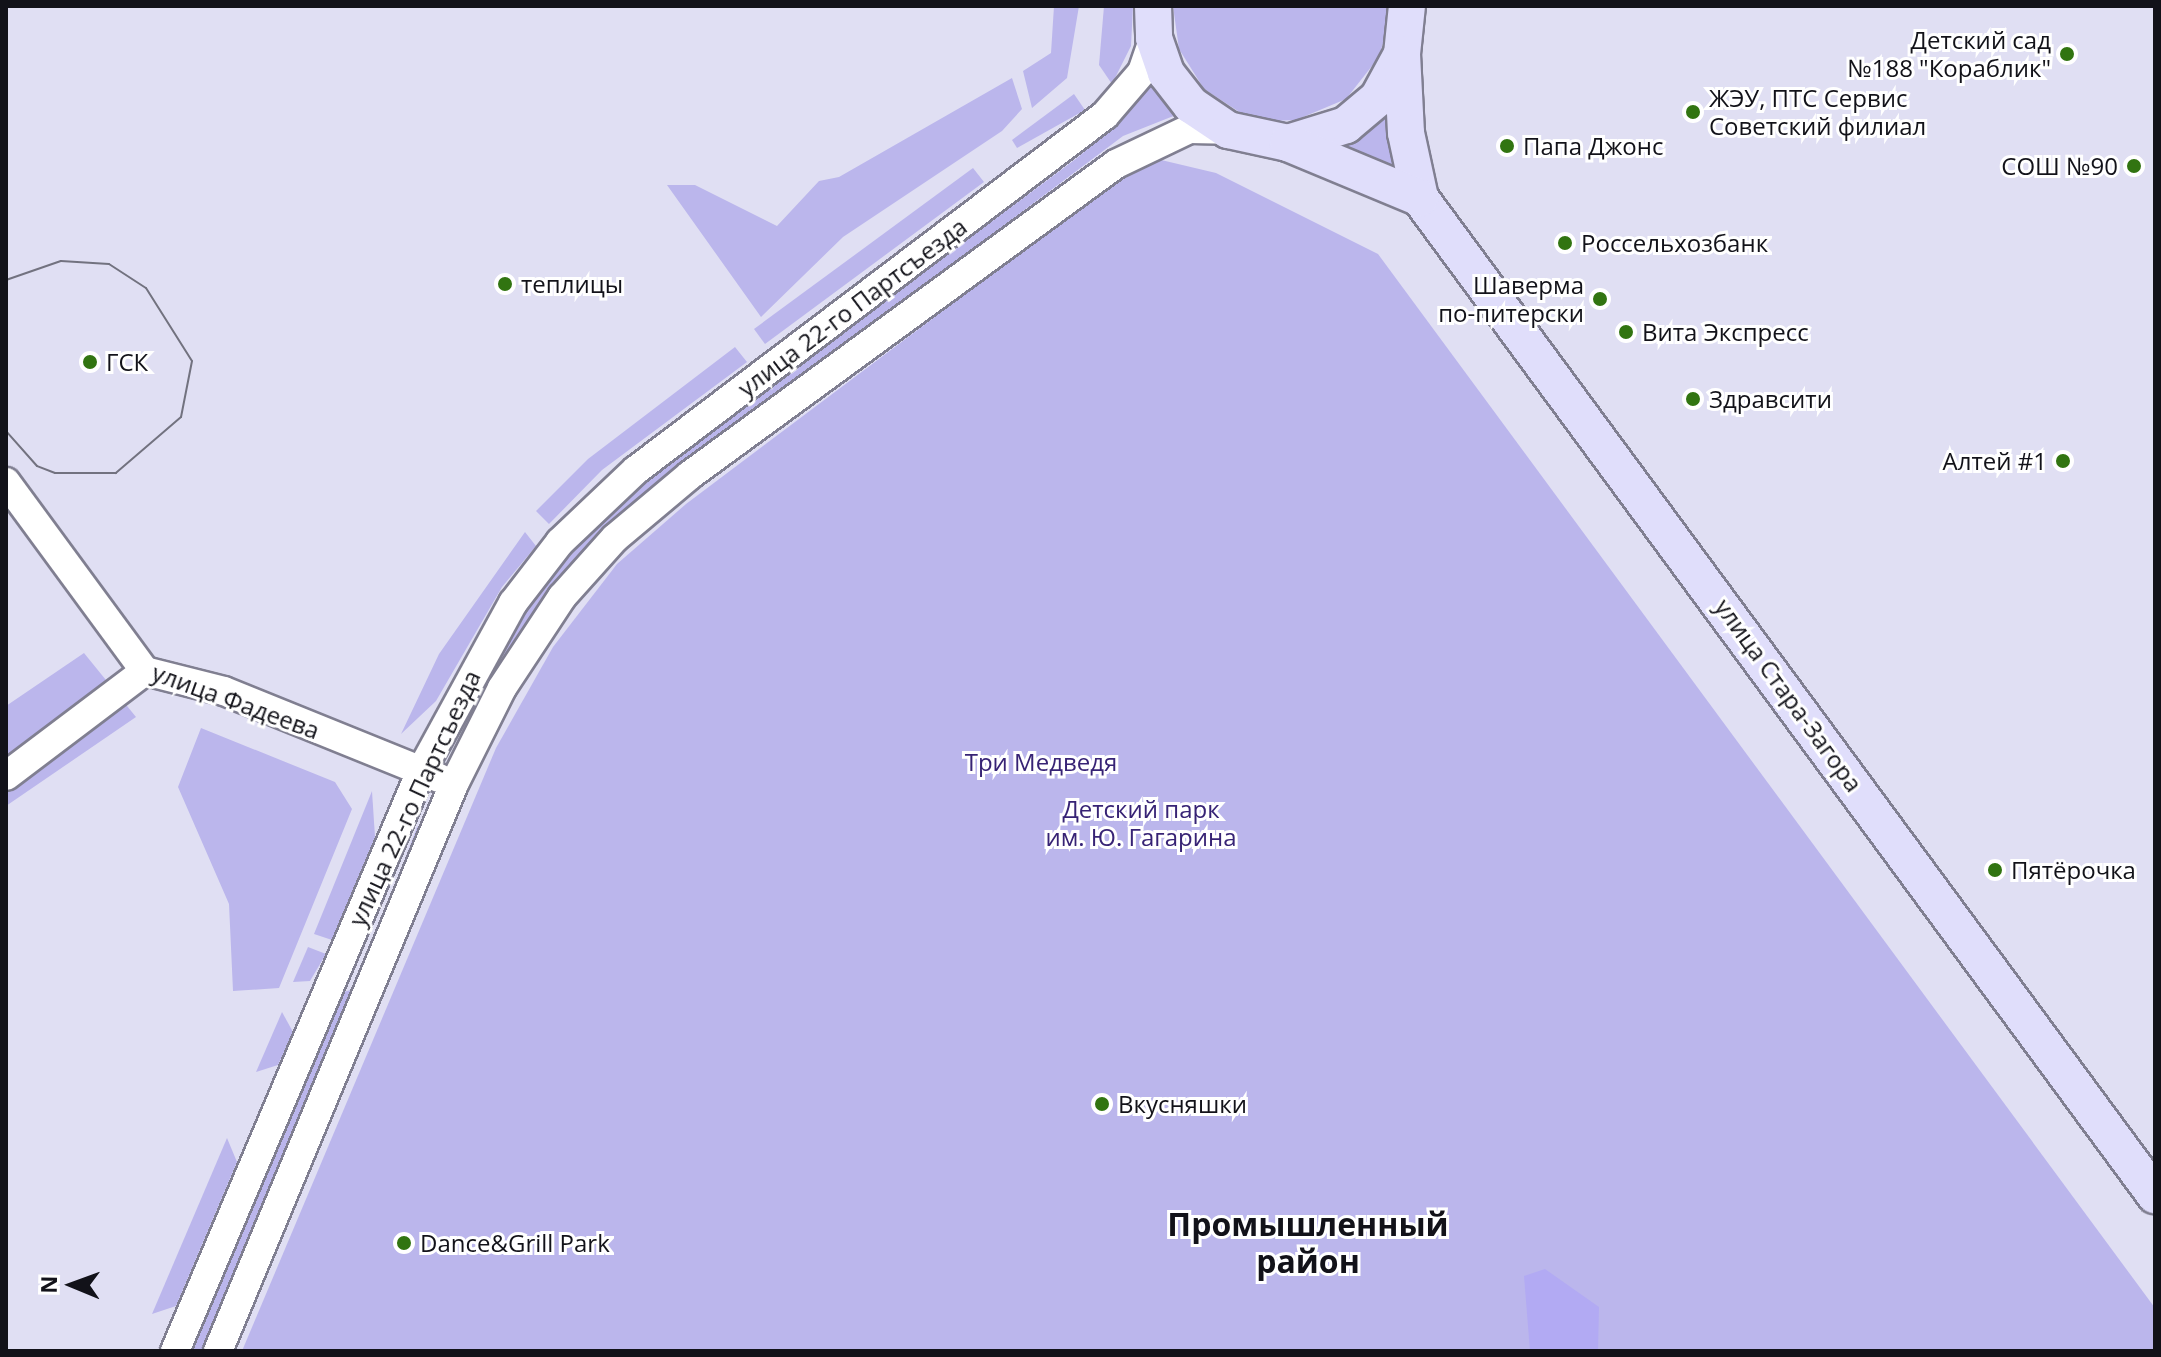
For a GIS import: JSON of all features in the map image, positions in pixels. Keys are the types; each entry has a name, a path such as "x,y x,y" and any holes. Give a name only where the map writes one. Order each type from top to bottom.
{"main road":[{"path":"1288,143 1346,125 1378,98 1402,54 1407,6"},
{"path":"1153,22 1166,73 1191,105 1228,130 1288,143 1420,198"},
{"name":"улица Стара-Загора","path":"1402,54 1406,133 1420,198 2155,1195"}],"street":[{"name":"улица 22-го Партсъезда","path":"175,1351 421,771 488,641 560,542 636,470 1105,115 1142,72 1153,22"},
{"name":"улица 22-го Партсъезда","path":"218,1351 454,784 502,688 562,597 658,502 1116,164 1189,129 1228,130"},
{"name":"улица Фадеева","path":"6,482 145,671 224,691 454,784"},
{"path":"6,776 145,671"},
{"path":"359,917 392,933"},
{"path":"335,975 368,990"}],"green space":[{"path":"1054,6 1079,6 1067,78 1032,108 1023,71 1051,53"},
{"path":"1104,6 1133,6 1131,46 1112,84 1099,65"},
{"path":"1173,6 1388,6 1388,26 1379,57 1346,99 1296,120 1270,121 1244,115 1204,89 1179,49"},
{"path":"1012,78 1022,109 1002,131 843,237 761,317 667,185 695,185 777,226 819,181 839,177"},
{"path":"1152,80 1176,115 1123,136 625,509 567,571 467,715 525,608 619,499 1077,158 1116,125"},
{"path":"1074,94 1085,110 1017,148 1012,140"},
{"path":"1394,111 1411,182 1339,151"},
{"name":"Детский парк им. Ю. Гагарина","path":"1157,159 1216,173 1378,254 2155,1308 2155,1351 242,1351 496,748 553,647 617,564 686,504 1097,195"},
{"path":"973,168 984,182 765,344 754,329"},
{"path":"735,347 747,362 602,470 549,524 536,511 588,459"},
{"path":"525,532 536,546 502,587 436,701 401,734 439,654"},
{"path":"84,653 136,717 6,806 6,706"},
{"path":"201,728 335,782 352,809 279,988 233,991 229,904 178,787"},
{"path":"372,791 375,837 332,940 314,934"},
{"path":"424,823 391,911 385,912 417,827"},
{"path":"308,947 326,954 310,981 293,982"},
{"path":"351,990 355,995 202,1351 190,1351 343,992"},
{"path":"282,1012 293,1032 278,1065 256,1072"},
{"path":"227,1138 237,1162 176,1306 152,1314"}],"shaded area":[{"path":"1545,1269 1599,1307 1598,1351 1530,1351 1524,1276"}],"tram line":[{"path":"6,280 61,261 109,264 146,288 192,361 181,417 116,473 55,473 37,466 6,431"}],"place":[{"name":"Детский сад №188 \"Кораблик\"","path":"2067,54"},
{"name":"ЖЭУ, ПТС Сервис Советский филиал","path":"1693,112"},
{"name":"Папа Джонс","path":"1507,146"},
{"name":"СОШ №90","path":"2134,166"},
{"name":"Россельхозбанк","path":"1565,243"},
{"name":"теплицы","path":"505,284"},
{"name":"Шаверма по-питерски","path":"1600,299"},
{"name":"Вита Экспресс","path":"1626,332"},
{"name":"ГСК","path":"90,362"},
{"name":"Здравсити","path":"1693,399"},
{"name":"Алтей #1","path":"2063,461"},
{"name":"Пятёрочка","path":"1995,870"},
{"name":"Вкусняшки","path":"1102,1104"},
{"name":"Dance&Grill Park","path":"404,1243"}],"district":[{"name":"Промышленный район","path":"1308,1244"}],"park label":[{"name":"Три Медведя","path":"1041,762"}]}
